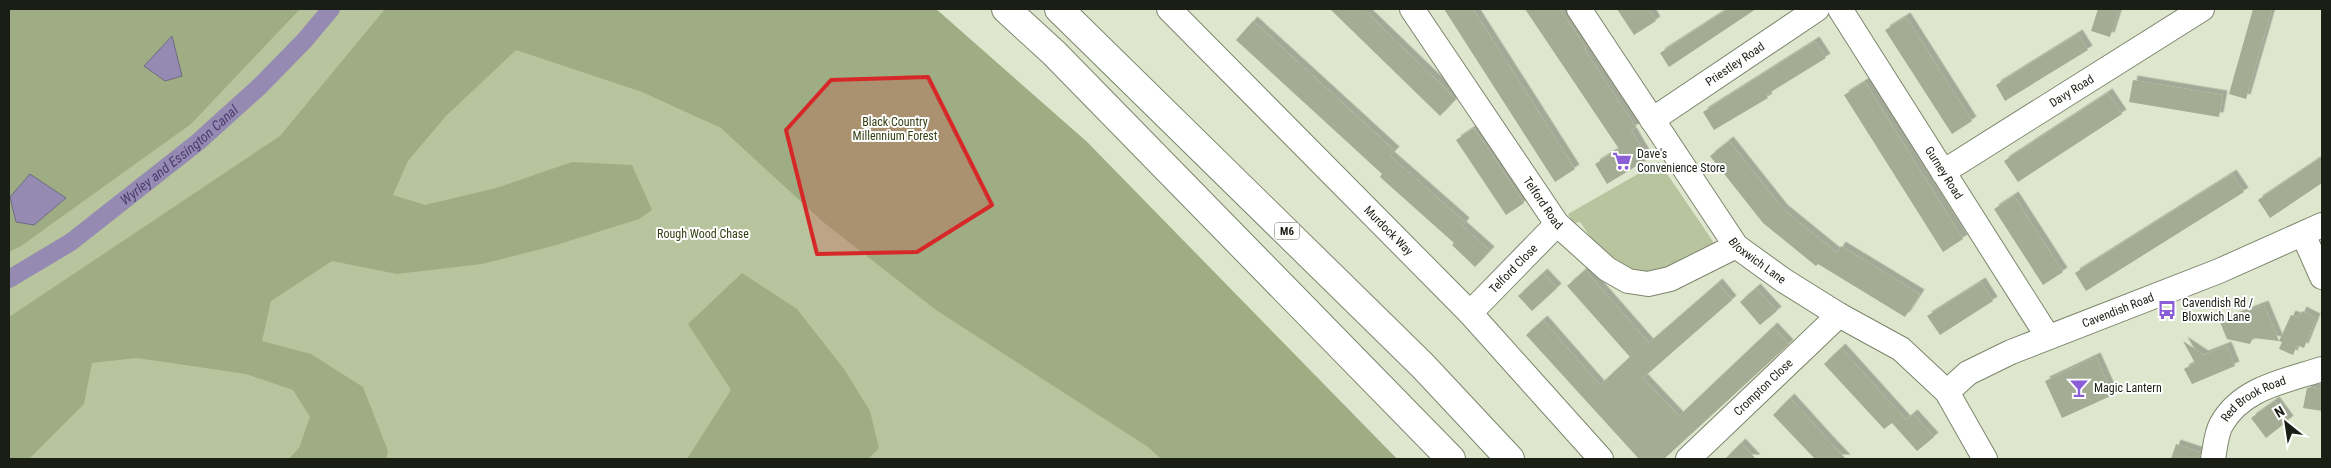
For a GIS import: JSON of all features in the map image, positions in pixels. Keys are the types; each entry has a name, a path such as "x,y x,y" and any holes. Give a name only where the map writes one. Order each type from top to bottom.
{"highway":[{"path":"1006,9 1054,53 1451,459"},
{"name":"M6","path":"1059,9 1423,366 1510,459"}],"street":[{"name":"Murdock Way","path":"1169,9 1470,313 1601,459"},
{"name":"Telford Road","path":"1412,9 1557,224 1607,269 1628,282 1648,284 1670,279 1736,246"},
{"name":"Bloxwich Lane","path":"1579,9 1736,246 1783,280 1839,315 1901,349 1947,392 1981,458"},
{"name":"Priestley Road","path":"1652,120 1817,9"},
{"name":"Gurney Road","path":"1840,9 2048,337"},
{"name":"Davy Road","path":"1943,172 2202,9"},
{"name":"Telford Close","path":"1470,313 1557,224"},
{"name":"Cavendish Road","path":"1947,392 1968,372 2048,337 2219,270 2312,230"},
{"path":"2312,230 2322,277"},
{"name":"Crompton Close","path":"1688,459 1839,315"},
{"name":"Red Brook Road","path":"2213,459 2220,426 2241,400 2263,388 2322,369"}],"highlighted area":[{"path":"928,77 992,205 917,252 817,254 786,130 831,80"}],"green space":[{"name":"Rough Wood Chase","path":"9,9 936,9 1087,142 1397,459 9,459"},
{"path":"9,9 300,9 191,124 21,246 9,252","holes":["172,36 176,57 144,66"]},
{"name":"Black Country Millennium Forest","path":"385,9 936,9 1087,142 1397,459 1161,459 1148,447 936,310 823,222 721,128 642,92 516,50 446,116 408,161 393,195 425,205 496,188 572,162 632,165 652,210 639,219 553,246 482,264 397,274 332,261 271,301 262,341 311,354 363,387 388,451 386,459 289,459 299,448 310,417 293,390 246,374 137,358 92,363 84,404 29,459 9,459 9,317 280,136"},
{"path":"1659,162 1714,243 1698,258 1662,272 1635,271 1597,247 1580,222 1573,223 1568,214"},
{"path":"742,273 797,309 844,369 870,411 879,448 868,459 687,459 731,390 688,324"}],"shaded area":[{"path":"172,36 182,76 165,81 144,66"},
{"path":"30,174 66,198 34,225 16,222 10,197"}],"building":[{"path":"1330,9 1363,9 1456,99 1440,116"},
{"path":"1444,9 1473,9 1575,169 1555,182"},
{"path":"1525,9 1560,9 1636,127 1631,130 1648,159 1607,184 1595,164 1619,149"},
{"path":"1617,9 1649,9 1656,21 1634,35"},
{"path":"1728,9 1756,9 1669,67 1660,53"},
{"path":"2098,9 2119,9 2110,37 2091,31"},
{"path":"2253,9 2272,9 2246,99 2229,94"},
{"path":"1906,17 1972,121 1952,134 1885,30"},
{"path":"1253,21 1395,151 1390,156 1465,222 1462,226 1490,251 1475,267 1452,245 1454,243 1380,177 1382,174 1236,40"},
{"path":"2078,34 2088,50 2005,101 1996,85"},
{"path":"1815,41 1826,58 1766,95 1768,98 1714,130 1703,112"},
{"path":"2133,80 2223,95 2219,117 2129,102"},
{"path":"1865,82 1963,239 1943,252 1844,95"},
{"path":"2108,93 2122,114 2018,182 2004,161"},
{"path":"1474,128 1524,203 1506,215 1456,140"},
{"path":"1729,141 1783,209 1837,253 1841,246 1920,294 1905,317 1818,264 1816,266 1763,223 1710,156"},
{"path":"2322,157 2322,183 2270,218 2258,200"},
{"path":"2232,174 2244,192 2086,291 2075,273"},
{"path":"2014,196 2063,272 2043,285 1994,209"},
{"path":"1585,270 1649,343 1718,283 1732,300 1643,378 1679,416 1773,327 1789,344 1664,459 1639,459 1526,335 1543,320 1600,385 1630,357 1567,286"},
{"path":"1543,273 1557,288 1532,311 1518,296"},
{"path":"1981,282 1993,301 1940,335 1927,316"},
{"path":"1756,288 1777,311 1760,325 1740,302"},
{"path":"2264,305 2279,341 2253,338 2250,344 2227,339 2220,322"},
{"path":"2302,311 2316,318 2304,348 2297,345 2293,355 2279,349 2282,342 2279,341 2291,315 2299,318"},
{"path":"2183,341 2204,355 2227,346 2235,366 2192,384 2184,369 2195,363"},
{"path":"1841,348 1906,420 1913,414 1934,437 1917,451 1892,423 1884,429 1824,364"},
{"name":"Magic Lantern","path":"2096,357 2113,395 2062,418 2045,381"},
{"path":"2307,388 2322,389 2322,411 2303,408"},
{"path":"1790,398 1846,459 1815,459 1773,415"},
{"path":"2275,401 2289,420 2266,438 2251,418"},
{"path":"1741,443 1756,459 1725,459"},
{"path":"2176,444 2200,452 2200,459 2171,459"}],"waterway":[{"name":"Wyrley and Essington Canal","path":"9,279 71,242 198,142 260,86 304,41 331,9"}],"place":[{"name":"Dave's Convenience Store","path":"1622,161"},
{"name":"Cavendish Rd / Bloxwich Lane","path":"2167,310"},
{"name":"Magic Lantern","path":"2079,388"}]}
